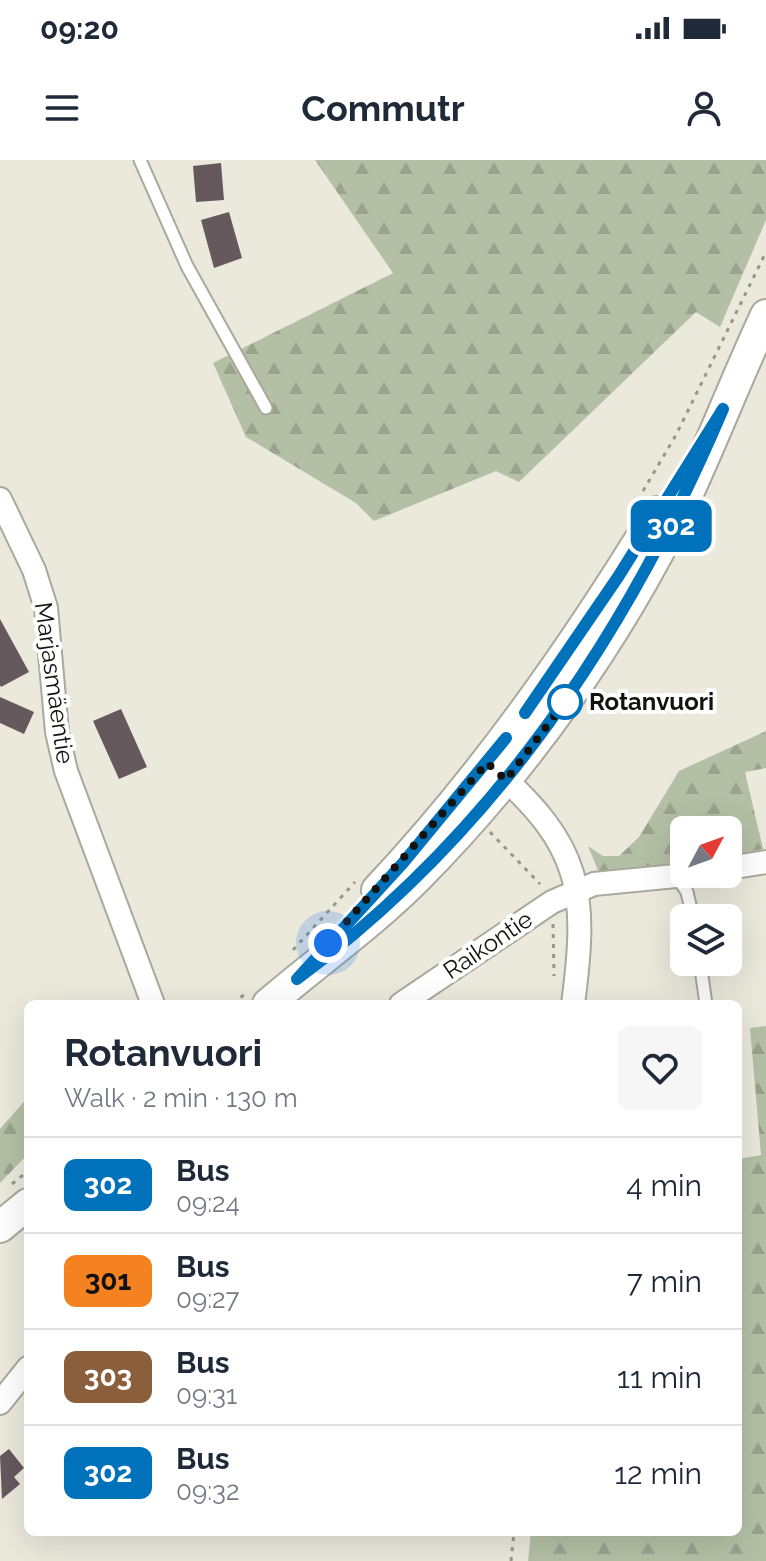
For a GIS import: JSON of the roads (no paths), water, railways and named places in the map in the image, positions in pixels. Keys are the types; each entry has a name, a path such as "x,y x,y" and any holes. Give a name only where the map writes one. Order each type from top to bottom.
{"main road":[{"path":"258,997 294,966 355,937 416,879 497,771 723,409 766,315"},
{"path":"0,1227 24,1207"}],"street":[{"name":"Marjasmäentie","path":"0,499 34,570 46,608 57,732 66,771 152,1000"},
{"path":"497,771 530,801 552,829 579,893 578,965 574,1000"},
{"path":"742,866 766,862"},
{"name":"Raikontie","path":"407,1000 552,902 594,884 670,877"},
{"path":"0,1403 24,1373"}],"lane":[{"path":"140,160 187,266 266,408"},
{"path":"702,976 705,1000"}],"place":[{"name":"Rotanvuori","path":"565,702"}]}
